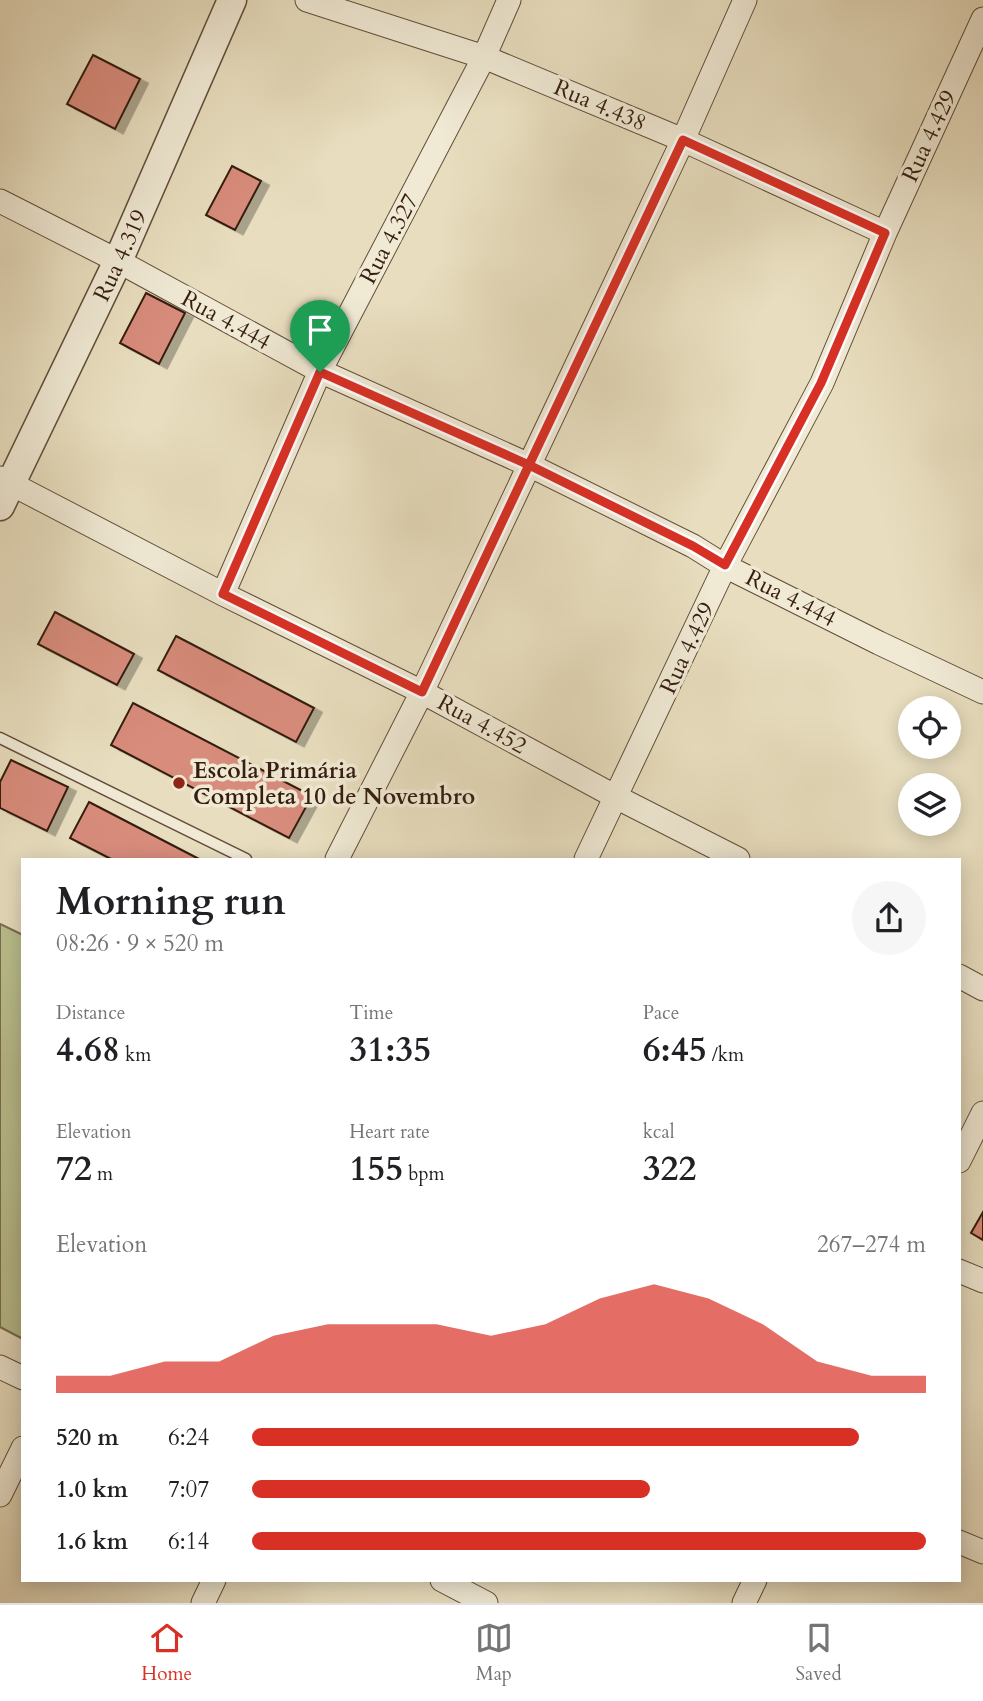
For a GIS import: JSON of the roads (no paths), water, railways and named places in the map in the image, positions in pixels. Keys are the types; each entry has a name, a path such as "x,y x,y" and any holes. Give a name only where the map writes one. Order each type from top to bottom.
{"street":[{"name":"Rua 4.319","path":"3,489 118,261 232,0"},
{"name":"Rua 4.438","path":"307,0 484,57 683,140 885,233"},
{"name":"Rua 4.327","path":"223,594 320,372 484,57 509,0"},
{"path":"338,858 422,692 683,140 745,0"},
{"name":"Rua 4.429","path":"586,858 725,565 821,383 885,233 983,19"},
{"name":"Rua 4.444","path":"0,201 118,261 320,372 529,465 983,692"},
{"name":"Rua 4.452","path":"3,489 422,692 616,797 736,858"},
{"path":"961,977 983,989"},
{"path":"961,1157 983,1113"},
{"path":"961,1272 983,1281"},
{"path":"0,1367 21,1377"},
{"path":"0,1495 21,1452"},
{"path":"961,1543 983,1552"},
{"path":"203,1603 213,1582"},
{"path":"451,1582 468,1586 486,1603"},
{"path":"744,1603 754,1582"}],"lane":[{"path":"0,738 244,858"}],"place":[{"name":"Escola Primária Completa 10 de Novembro","path":"179,783"}]}
